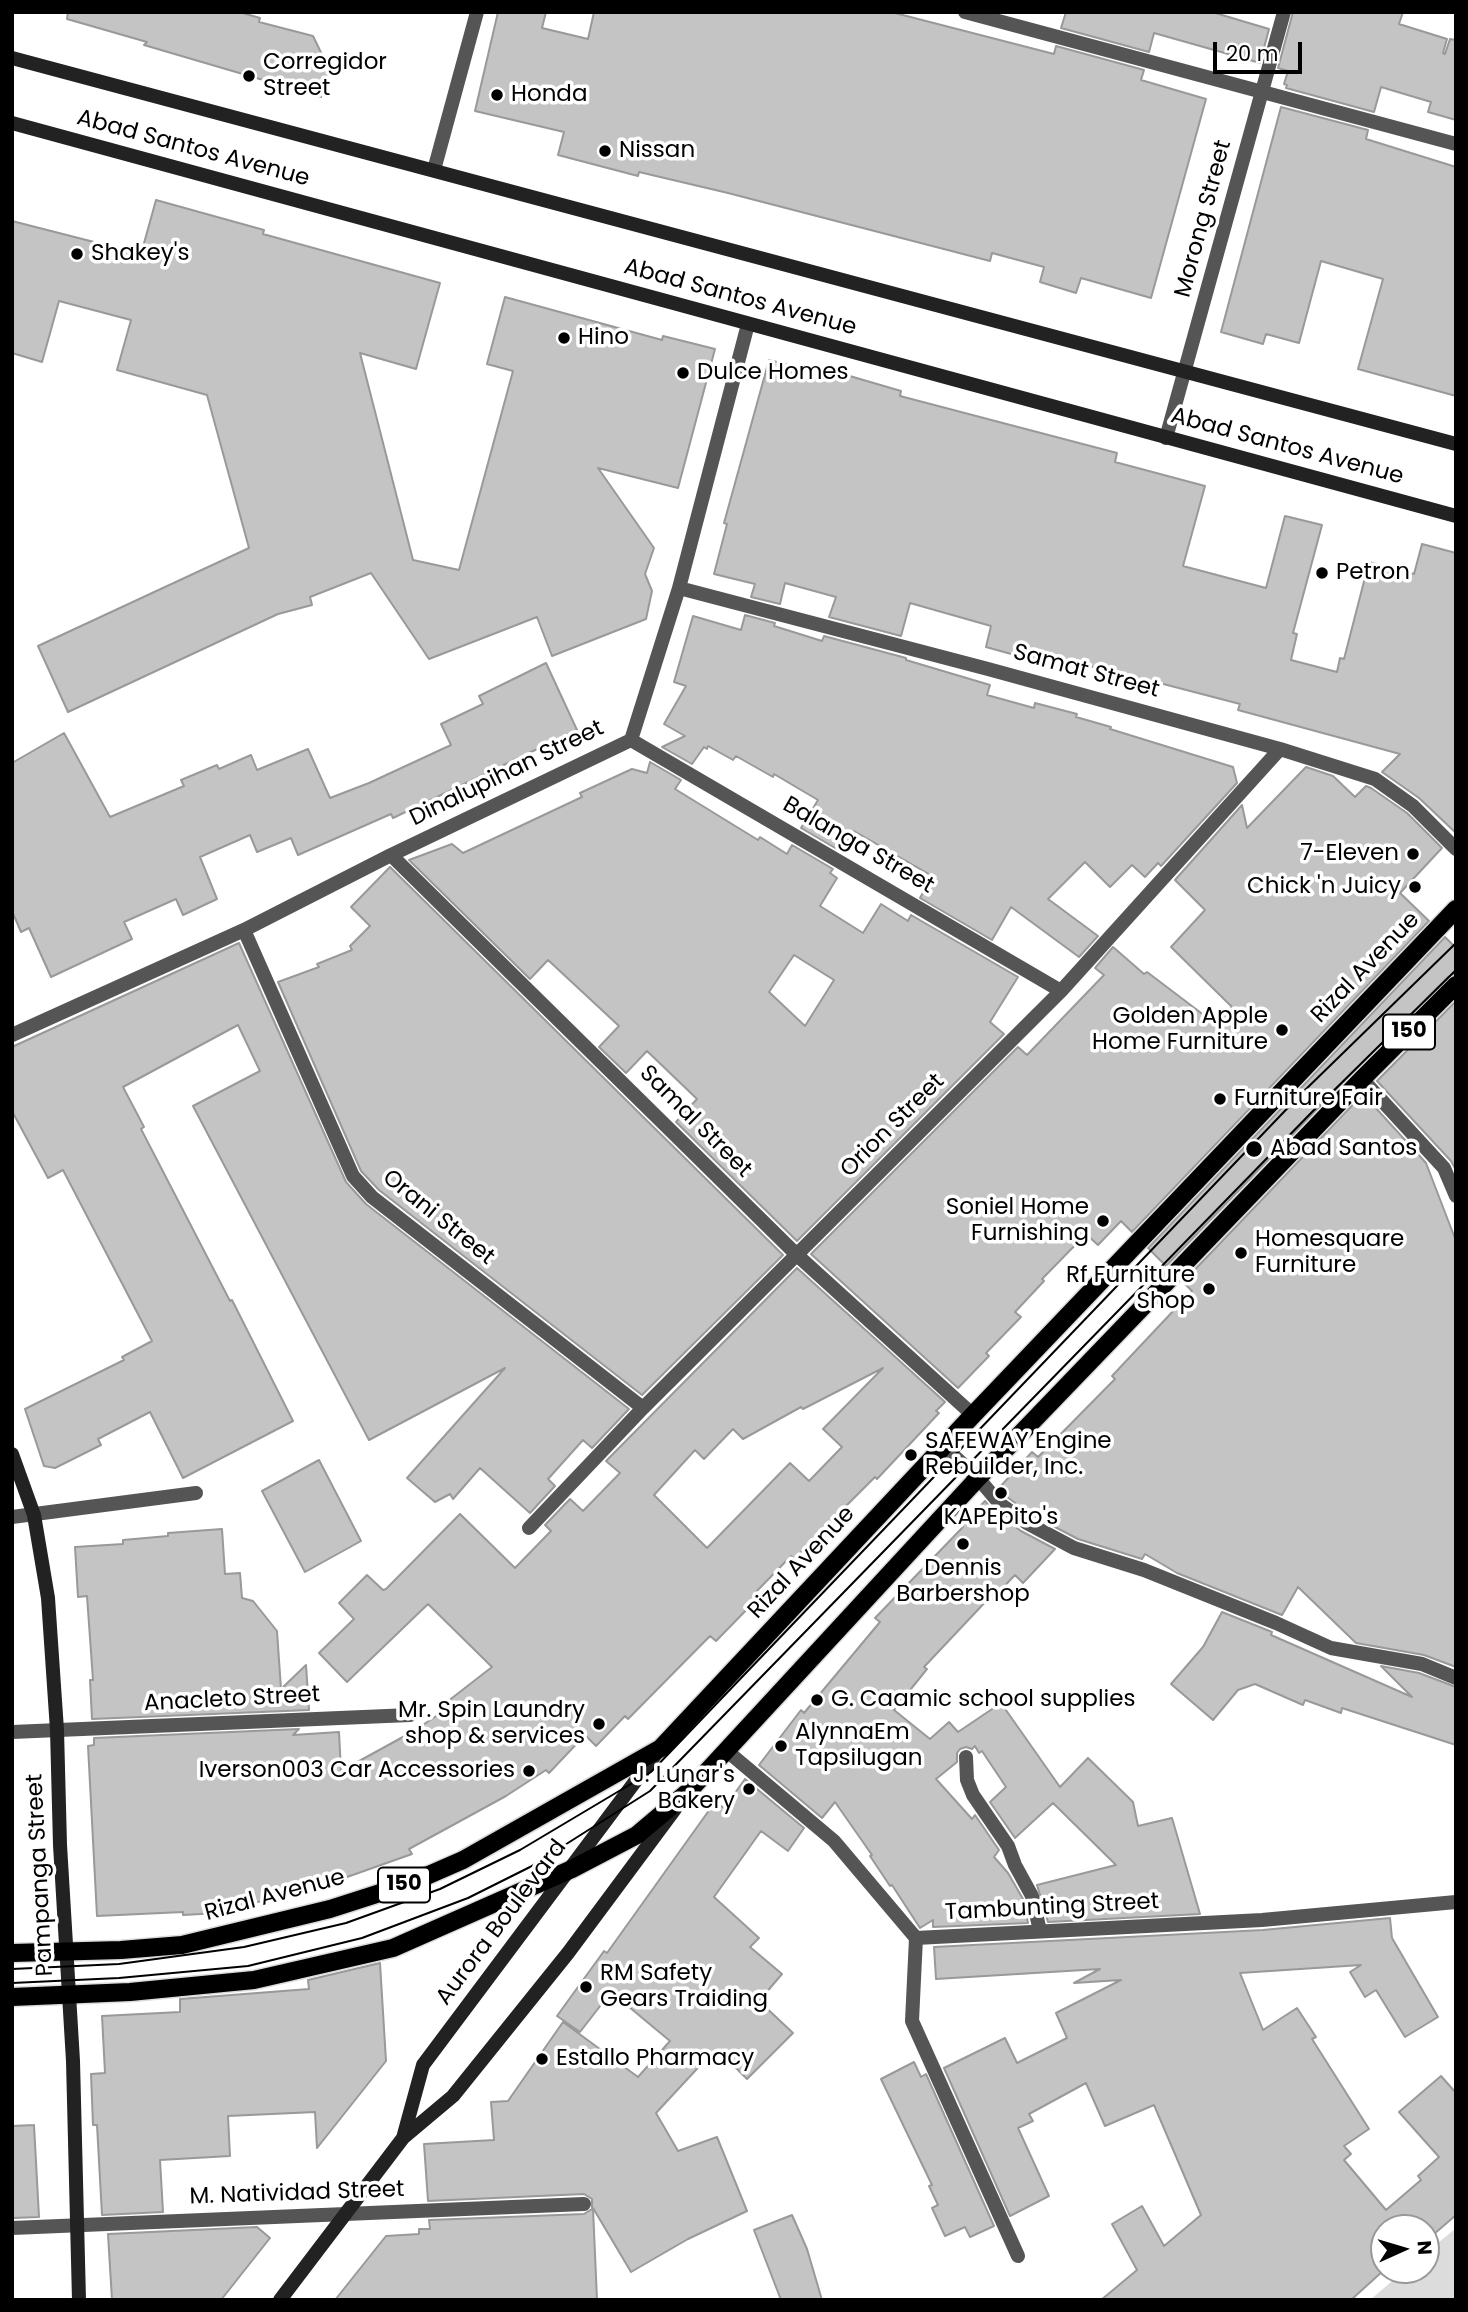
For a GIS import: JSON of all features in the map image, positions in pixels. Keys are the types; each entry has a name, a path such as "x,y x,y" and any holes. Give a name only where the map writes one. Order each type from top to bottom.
{"main road":[{"name":"Abad Santos Avenue","path":"12,58 1456,444"},
{"name":"Abad Santos Avenue","path":"12,123 1456,516"},
{"name":"Rizal Avenue","path":"12,1953 121,1950 181,1945 330,1909 408,1884 463,1860 661,1748 973,1415 1456,909"},
{"name":"150","path":"12,1997 69,1996 254,1980 393,1948 572,1869 637,1835 688,1793 978,1478 1456,985"},
{"name":"Pampanga Street","path":"12,1454 34,1515 48,1598 74,2061 79,2300"},
{"name":"Aurora Boulevard","path":"403,2138 423,2065 661,1748"},
{"name":"Aurora Boulevard","path":"280,2300 403,2138 453,2096 568,1953 688,1793"}],"street":[{"path":"435,170 477,12"},
{"path":"965,12 1456,144"},
{"name":"Morong Street","path":"1166,438 1205,306 1284,12"},
{"name":"Dinalupihan Street","path":"12,1035 244,930 391,855 631,740 679,588 748,324"},
{"name":"Samat Street","path":"679,588 1280,749 1375,779 1413,806 1456,849"},
{"name":"Balanga Street","path":"631,740 1061,991"},
{"name":"Orion Street","path":"529,1528 643,1408 1061,991 1280,749"},
{"name":"Samal Street","path":"391,855 797,1255 973,1415"},
{"name":"Orani Street","path":"244,930 353,1176 372,1197 643,1408"},
{"path":"1362,1079 1444,1168 1456,1196"},
{"path":"944,1447 978,1478 1000,1504 1074,1548 1144,1570 1331,1648 1422,1664 1456,1678"},
{"path":"12,1517 196,1493"},
{"name":"Anacleto Street","path":"12,1732 410,1715"},
{"name":"Tambunting Street","path":"727,1751 834,1841 916,1938 1262,1920 1456,1902"},
{"path":"966,1757 967,1780 1008,1846 1032,1896 1040,1931"},
{"path":"916,1938 912,2021 1018,2256"},
{"name":"M. Natividad Street","path":"12,2228 584,2204"}],"shaded area":[{"path":"1456,2228 1456,2300 1370,2300 1389,2284 1440,2284 1440,2241"}],"building":[{"path":"68,12 239,12 260,18 259,22 313,36 329,69 321,97 144,45 147,42 67,19"},
{"path":"498,12 546,12 542,28 588,39 594,12 891,12 1054,54 1056,46 1144,70 1141,80 1206,99 1151,298 1081,278 1076,293 1040,282 1044,267 992,253 990,261 728,193 639,172 638,176 558,155 564,132 475,111"},
{"path":"1066,12 1212,12 1269,29 1260,63 1154,33 1149,52 1061,28"},
{"path":"1293,12 1403,12 1399,24 1447,39 1443,53 1445,54 1450,39 1456,40 1456,120 1428,112 1431,102 1381,87 1374,112 1286,88 1287,85 1284,84 1288,71 1278,68"},
{"path":"1281,107 1368,130 1366,139 1456,167 1456,396 1358,369 1383,279 1321,261 1299,343 1266,334 1263,344 1221,332"},
{"path":"156,200 264,230 263,234 440,283 416,369 360,353 413,560 459,570 513,371 487,364 505,297 662,340 663,336 715,349 678,488 598,468 654,548 645,574 652,591 646,619 552,656 537,617 429,659 371,573 310,597 312,605 278,614 68,712 38,646 249,548 207,395 117,370 131,320 59,301 42,362 12,353 12,221 141,254"},
{"path":"769,360 817,372 819,367 901,391 900,396 1117,453 1115,462 1205,486 1183,566 1266,588 1285,516 1322,525 1293,633 1297,634 1291,660 1337,672 1340,658 1344,659 1369,562 1414,574 1422,544 1456,553 1456,833 1419,798 1382,772 1400,754 1238,710 1240,704 1148,680 1147,682 1061,658 1058,667 986,647 991,626 910,603 901,636 829,617 836,597 785,583 780,604 751,597 755,584 714,574 727,524 724,523"},
{"path":"745,615 822,641 824,636 906,658 990,685 987,695 1034,708 1035,703 1077,714 1076,717 1111,727 1110,729 1233,767 1237,783 1161,866 1158,863 1145,877 1132,865 1110,887 1085,862 1048,899 1098,936 1079,957 1011,907 992,940 920,898 932,876 854,831 842,852 801,828 818,800 774,774 773,777 736,756 733,760 708,746 707,749 704,747 692,764 662,747 685,736 664,724 686,686 674,682 693,616 741,630"},
{"path":"546,663 577,730 393,818 391,814 298,855 291,838 257,852 250,835 200,857 217,899 183,915 176,899 124,922 132,939 51,977 29,928 21,932 12,911 12,763 64,733 110,817 184,786 181,780 217,765 219,769 251,755 257,770 308,749 330,798 451,745 441,724 483,704 479,696"},
{"path":"650,762 681,780 675,789 758,840 760,837 787,854 792,845 833,869 830,873 837,878 820,906 863,933 881,904 908,921 911,915 1018,977 990,1022 1004,1034 797,1241 676,1122 697,1099 647,1051 626,1073 599,1047 619,1026 548,960 530,979 409,860 452,844 463,853 582,797 580,793 632,769 647,773","holes":["794,955 834,980 805,1026 769,992"]},
{"path":"1306,767 1333,776 1355,797 1366,786 1371,788 1407,813 1442,848 1400,893 1429,921 1132,1232 1121,1221 1098,1245 1086,1234 1042,1279 1044,1281 1015,1312 1021,1317 986,1353 989,1356 958,1388 811,1254 1018,1047 1027,1055 1104,975 1095,968 1113,947 1144,974 1147,972 1217,1025 1232,1007 1171,947 1205,910 1175,880 1242,805 1247,828"},
{"path":"390,867 783,1255 642,1395 379,1190 361,1171 278,982 319,967 317,964 352,950 350,946 370,926 351,907"},
{"path":"1445,937 1456,948 1456,974 1448,977 1354,1071 1166,1266 1148,1248"},
{"path":"239,943 346,1182 366,1204 629,1409 592,1448 583,1440 548,1479 555,1486 530,1513 480,1468 453,1499 450,1494 435,1502 407,1478 505,1368 369,1440 193,1106 260,1071 238,1025 123,1087 144,1127 141,1129 293,1421 183,1478 150,1412 98,1439 101,1445 55,1468 44,1466 25,1409 124,1360 122,1357 152,1341 63,1170 48,1178 12,1111 12,1047"},
{"path":"1456,1001 1456,1170 1451,1161 1377,1081"},
{"path":"1363,1094 1426,1163 1456,1241 1456,1667 1424,1655 1356,1643 1298,1587 1282,1615 1177,1573 1145,1554 1142,1559 1078,1539 1032,1515 999,1488 1032,1452 1038,1457 1115,1379 1112,1376 1192,1291 1183,1282"},
{"path":"797,1268 945,1402 936,1411 939,1413 877,1479 875,1477 794,1559 791,1556 753,1595 757,1599 716,1641 710,1636 628,1719 625,1716 596,1746 585,1735 549,1773 546,1770 506,1796 409,1849 412,1854 347,1877 219,1913 97,1916 88,1746 94,1745 94,1738 299,1729 293,1735 339,1732 341,1771 412,1732 447,1709 443,1705 492,1667 428,1604 347,1682 319,1653 354,1619 339,1603 367,1575 383,1590 386,1589 460,1514 515,1568 551,1531 545,1525 570,1499 583,1511 620,1473 606,1461","holes":["883,1368 823,1429 842,1447 809,1481 790,1463 707,1548 654,1495 695,1450 704,1459 733,1429 743,1439 801,1407 803,1409"]},
{"path":"319,1460 361,1541 305,1572 262,1491"},
{"path":"985,1501 994,1512 1021,1531 1055,1549 1023,1583 1015,1575 992,1599 990,1597 924,1667 927,1669 894,1710 930,1739 949,1722 958,1732 1001,1703 1060,1787 1088,1758 1133,1802 1138,1826 1172,1818 1200,1914 1048,1922 1037,1885 1116,1865 1053,1803 1015,1838 990,1802 1006,1787 982,1751 979,1753 975,1746 972,1749 960,1749 957,1762 936,1779 972,1819 975,1815 999,1850 994,1857 1008,1873 1023,1899 1028,1923 933,1927 933,1920 920,1928 835,1802 822,1818 759,1765 801,1710 804,1713 880,1622 875,1618"},
{"path":"222,1529 225,1574 240,1573 242,1598 253,1601 277,1631 281,1689 306,1665 309,1710 92,1719 90,1680 93,1680 87,1596 78,1597 75,1547 123,1544 123,1540 168,1536 168,1533"},
{"path":"1222,1612 1272,1632 1271,1635 1412,1697 1381,1666 1419,1673 1456,1687 1456,1745 1342,1708 1341,1713 1305,1700 1303,1705 1255,1684 1238,1690 1213,1720 1171,1684 1203,1647"},
{"path":"745,1779 804,1828 788,1851 761,1831 714,1897 759,1938 750,1947 782,1974 759,2001 793,2033 747,2079 721,2053 713,2061 708,2057 656,2113 678,2151 717,2137 747,2211 688,2239 631,2272 593,2208 597,2300 335,2300 386,2236 419,2234 419,2229 430,2229 429,2220 584,2214 592,2209 592,2199 584,2194 428,2201 424,2144 494,2140 491,2102 508,2101 563,2022 638,2077 670,2041 611,1992 580,2032 557,2016 604,1951 607,1953 715,1802 724,1808"},
{"path":"1390,1918 1392,1938 1438,2017 1405,2037 1376,1990 1365,1997 1350,1972 1361,1965 1240,1973 1263,2030 1297,2008 1316,2037 1312,2039 1369,2129 1344,2146 1351,2154 1344,2160 1386,2210 1421,2180 1418,2176 1439,2157 1399,2112 1441,2076 1456,2093 1456,2215 1440,2229 1440,2214 1370,2214 1370,2283 1351,2300 1101,2300 1137,2270 1112,2224 1142,2206 1164,2246 1201,2215 1154,2105 1105,2126 1086,2083 1029,2114 1033,2121 1018,2128 1049,2196 1010,2216 944,2068 1005,2038 1017,2063 1067,2038 1056,2013 1121,1980 1074,1983 1100,1969 936,1979 934,1947 1263,1930"},
{"path":"380,1963 386,2061 317,2148 315,2112 228,2116 230,2156 160,2160 163,2212 102,2215 91,2074 105,2073 102,2016 180,2012 180,1999 309,1989 308,1980"},
{"path":"914,2062 921,2077 926,2074 994,2226 970,2237 965,2227 945,2236 932,2208 938,2205 929,2186 932,2185 881,2079"},
{"path":"34,2125 39,2217 12,2218 12,2126"},
{"path":"792,2215 807,2249 822,2300 781,2300 754,2230"},
{"path":"257,2227 270,2238 221,2300 112,2300 108,2234"}],"tram line":[{"path":"12,1969 119,1964 244,1947 346,1923 440,1889 520,1850 651,1772 1303,1092 1456,943"},
{"path":"12,1983 119,1978 248,1966 362,1938 468,1898 530,1867 650,1791 1312,1112 1456,970"}],"place":[{"name":"Corregidor Street","path":"249,76"},
{"name":"Honda","path":"497,95"},
{"name":"Nissan","path":"605,151"},
{"name":"Shakey's","path":"77,254"},
{"name":"Hino","path":"564,338"},
{"name":"Dulce Homes","path":"683,373"},
{"name":"Petron","path":"1322,573"},
{"name":"7-Eleven","path":"1413,854"},
{"name":"Chick 'n Juicy","path":"1415,887"},
{"name":"Golden Apple Home Furniture","path":"1282,1030"},
{"name":"Furniture Fair","path":"1220,1099"},
{"name":"Abad Santos","path":"1254,1149"},
{"name":"Soniel Home Furnishing","path":"1103,1221"},
{"name":"Homesquare Furniture","path":"1241,1253"},
{"name":"Rf Furniture Shop","path":"1209,1289"},
{"name":"SAFEWAY Engine Rebuilder, Inc.","path":"911,1455"},
{"name":"KAPEpito's","path":"1001,1493"},
{"name":"Dennis Barbershop","path":"963,1544"},
{"name":"G. Caamic school supplies","path":"817,1700"},
{"name":"Mr. Spin Laundry shop & services","path":"599,1724"},
{"name":"AlynnaEm Tapsilugan","path":"781,1746"},
{"name":"Iverson003 Car Accessories","path":"529,1771"},
{"name":"J. Lunar's Bakery","path":"749,1789"},
{"name":"RM Safety Gears Traiding","path":"586,1987"},
{"name":"Estallo Pharmacy","path":"542,2059"}]}
